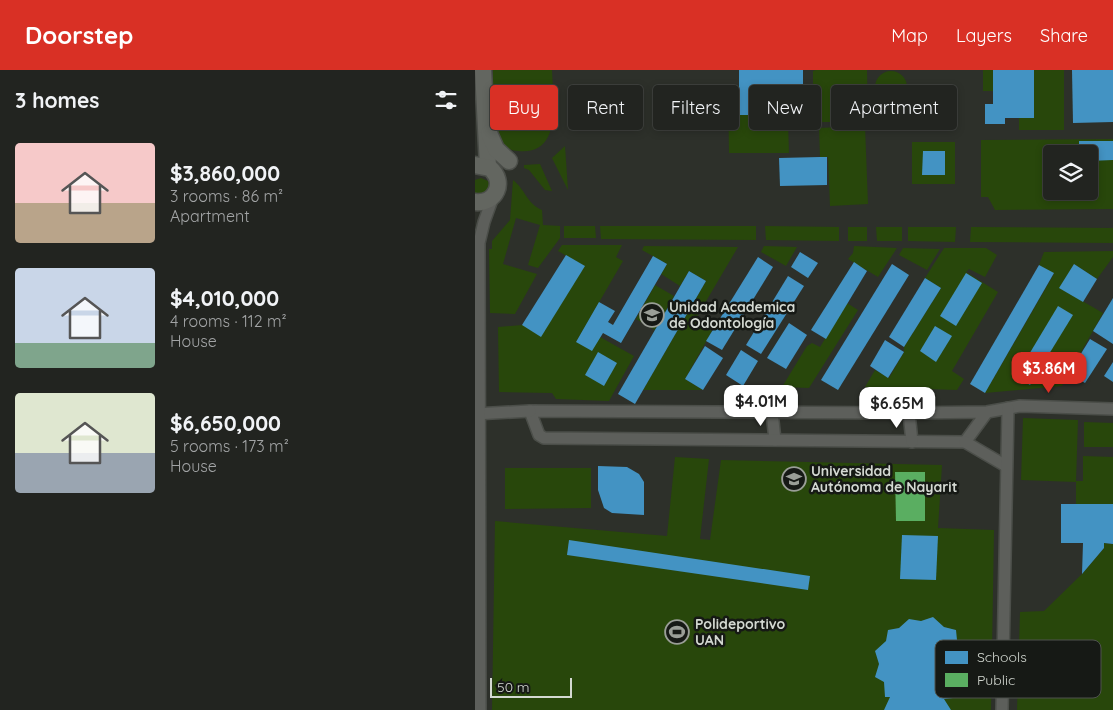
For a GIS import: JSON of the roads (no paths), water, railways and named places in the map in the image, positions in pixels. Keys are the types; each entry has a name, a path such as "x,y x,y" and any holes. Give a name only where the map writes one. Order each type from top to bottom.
{"main road":[{"path":"475,202 483,203 493,197 497,192 498,180 482,166 485,121 483,70"},
{"path":"485,121 496,149 509,161"}],"street":[{"path":"480,710 479,243 493,197"},
{"path":"478,414 530,411 987,412 1021,406 1113,409"},
{"path":"1003,640 1007,408"},
{"path":"530,411 539,435 544,438 965,442 1006,466"},
{"path":"772,412 775,440"},
{"path":"965,442 987,412"},
{"path":"909,413 912,442"}],"place":[{"name":"Unidad Academica de Odontología","path":"652,315"},
{"name":"Universidad Autónoma de Nayarit","path":"794,479"},
{"name":"Polideportivo UAN","path":"677,632"}]}
